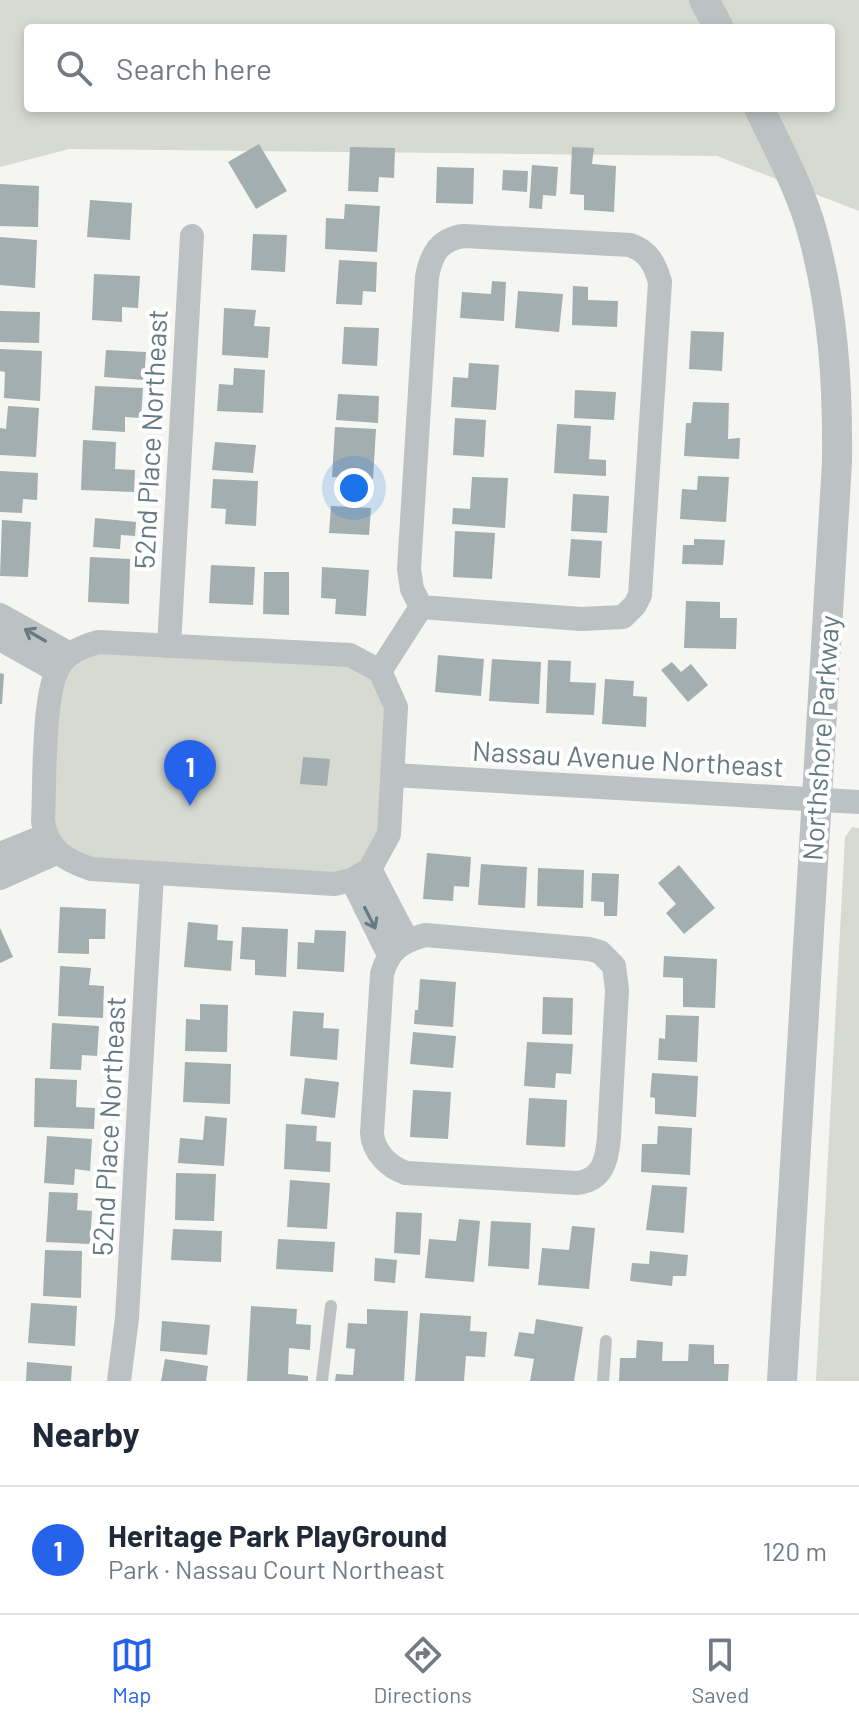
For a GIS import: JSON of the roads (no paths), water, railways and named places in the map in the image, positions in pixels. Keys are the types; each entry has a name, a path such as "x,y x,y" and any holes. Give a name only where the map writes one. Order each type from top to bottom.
{"street":[{"path":"704,0 717,24"},
{"name":"Northshore Parkway","path":"761,112 791,173 812,230 826,291 835,352 837,462 782,1381"},
{"name":"52nd Place Northeast","path":"169,646 192,236"},
{"path":"464,236 641,248 653,261 660,282 640,595 635,605 623,617 581,619 421,607 412,589 409,569 430,259 443,243 453,237 464,236"},
{"path":"380,671 421,607"},
{"path":"0,615 63,663"},
{"path":"0,639 63,663"},
{"path":"98,642 169,646 350,655 380,671 396,707 389,834 361,875 334,884 91,869 71,862 51,844 43,821 50,691 63,663 85,645 98,642"},
{"name":"Nassau Avenue Northeast","path":"393,775 859,802"},
{"path":"0,854 51,844"},
{"path":"0,878 51,844"},
{"name":"52nd Place Northeast","path":"119,1381 127,1318 152,874"},
{"path":"361,875 398,948"},
{"path":"425,935 589,949 609,959 614,966 617,990 609,1137 607,1161 596,1176 587,1182 577,1183 406,1173 382,1158 373,1143 372,1133 382,974 398,948 425,935"}],"lane":[{"path":"322,1381 331,1306"},
{"path":"603,1381 606,1341"}],"place":[{"name":"Heritage Park PlayGround","path":"190,806"}]}
